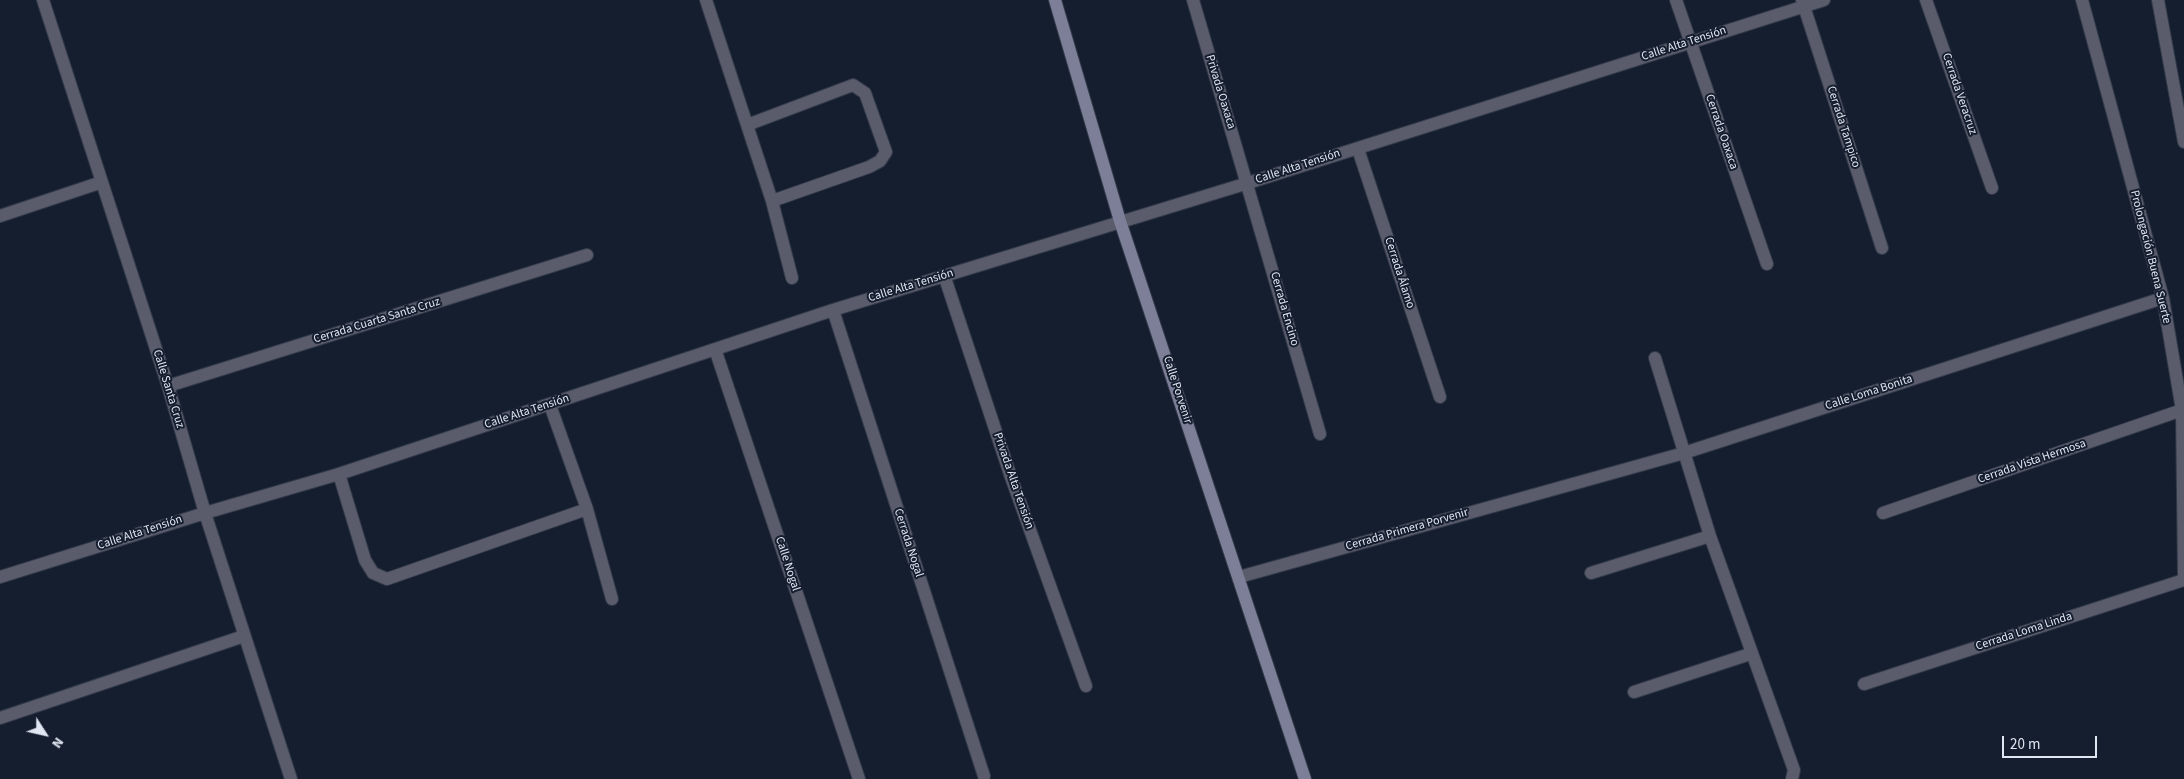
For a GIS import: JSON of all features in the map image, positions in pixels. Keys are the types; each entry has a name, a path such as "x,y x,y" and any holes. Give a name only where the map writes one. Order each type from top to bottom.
{"street":[{"name":"Calle Santa Cruz","path":"43,0 168,386 205,512 291,779"},
{"path":"706,0 772,201 792,278"},
{"name":"Calle Porvenir","path":"1054,0 1120,221 1305,779"},
{"name":"Privada Oaxaca","path":"1193,0 1248,183"},
{"name":"Cerrada Oaxaca","path":"1676,0 1767,264"},
{"name":"Calle Alta Tensión","path":"0,577 205,512 339,474 832,310 1248,183 1691,42 1804,3 1824,0"},
{"name":"Cerrada Veracruz","path":"1926,0 1992,188"},
{"name":"Prolongación Buena Suerte","path":"2082,0 2163,298 2182,410 2184,580"},
{"path":"2158,0 2184,142"},
{"name":"Cerrada Tampico","path":"1804,3 1882,248"},
{"path":"747,125 853,85 865,94 886,152 880,161 868,167 772,201"},
{"name":"Cerrada Álamo","path":"1358,148 1440,396"},
{"path":"0,216 102,182"},
{"name":"Cerrada Encino","path":"1248,183 1320,434"},
{"name":"Cerrada Cuarta Santa Cruz","path":"168,386 587,256"},
{"name":"Privada Alta Tensión","path":"944,275 1011,477 1086,686"},
{"name":"Calle Loma Bonita","path":"1575,483 1684,453 2163,298"},
{"name":"Cerrada Nogal","path":"832,310 984,776"},
{"name":"Calle Nogal","path":"715,349 859,779"},
{"path":"1655,358 1710,536 1750,654 1794,770 1792,779"},
{"path":"550,405 587,509 612,599"},
{"name":"Cerrada Vista Hermosa","path":"1883,513 2182,410"},
{"path":"339,474 365,560 373,573 387,579 587,509"},
{"name":"Cerrada Primera Porvenir","path":"1239,577 1575,483"},
{"path":"1591,573 1710,536"},
{"name":"Cerrada Loma Linda","path":"1864,684 2184,580"},
{"path":"0,718 244,636"},
{"path":"1634,692 1750,654"}]}
